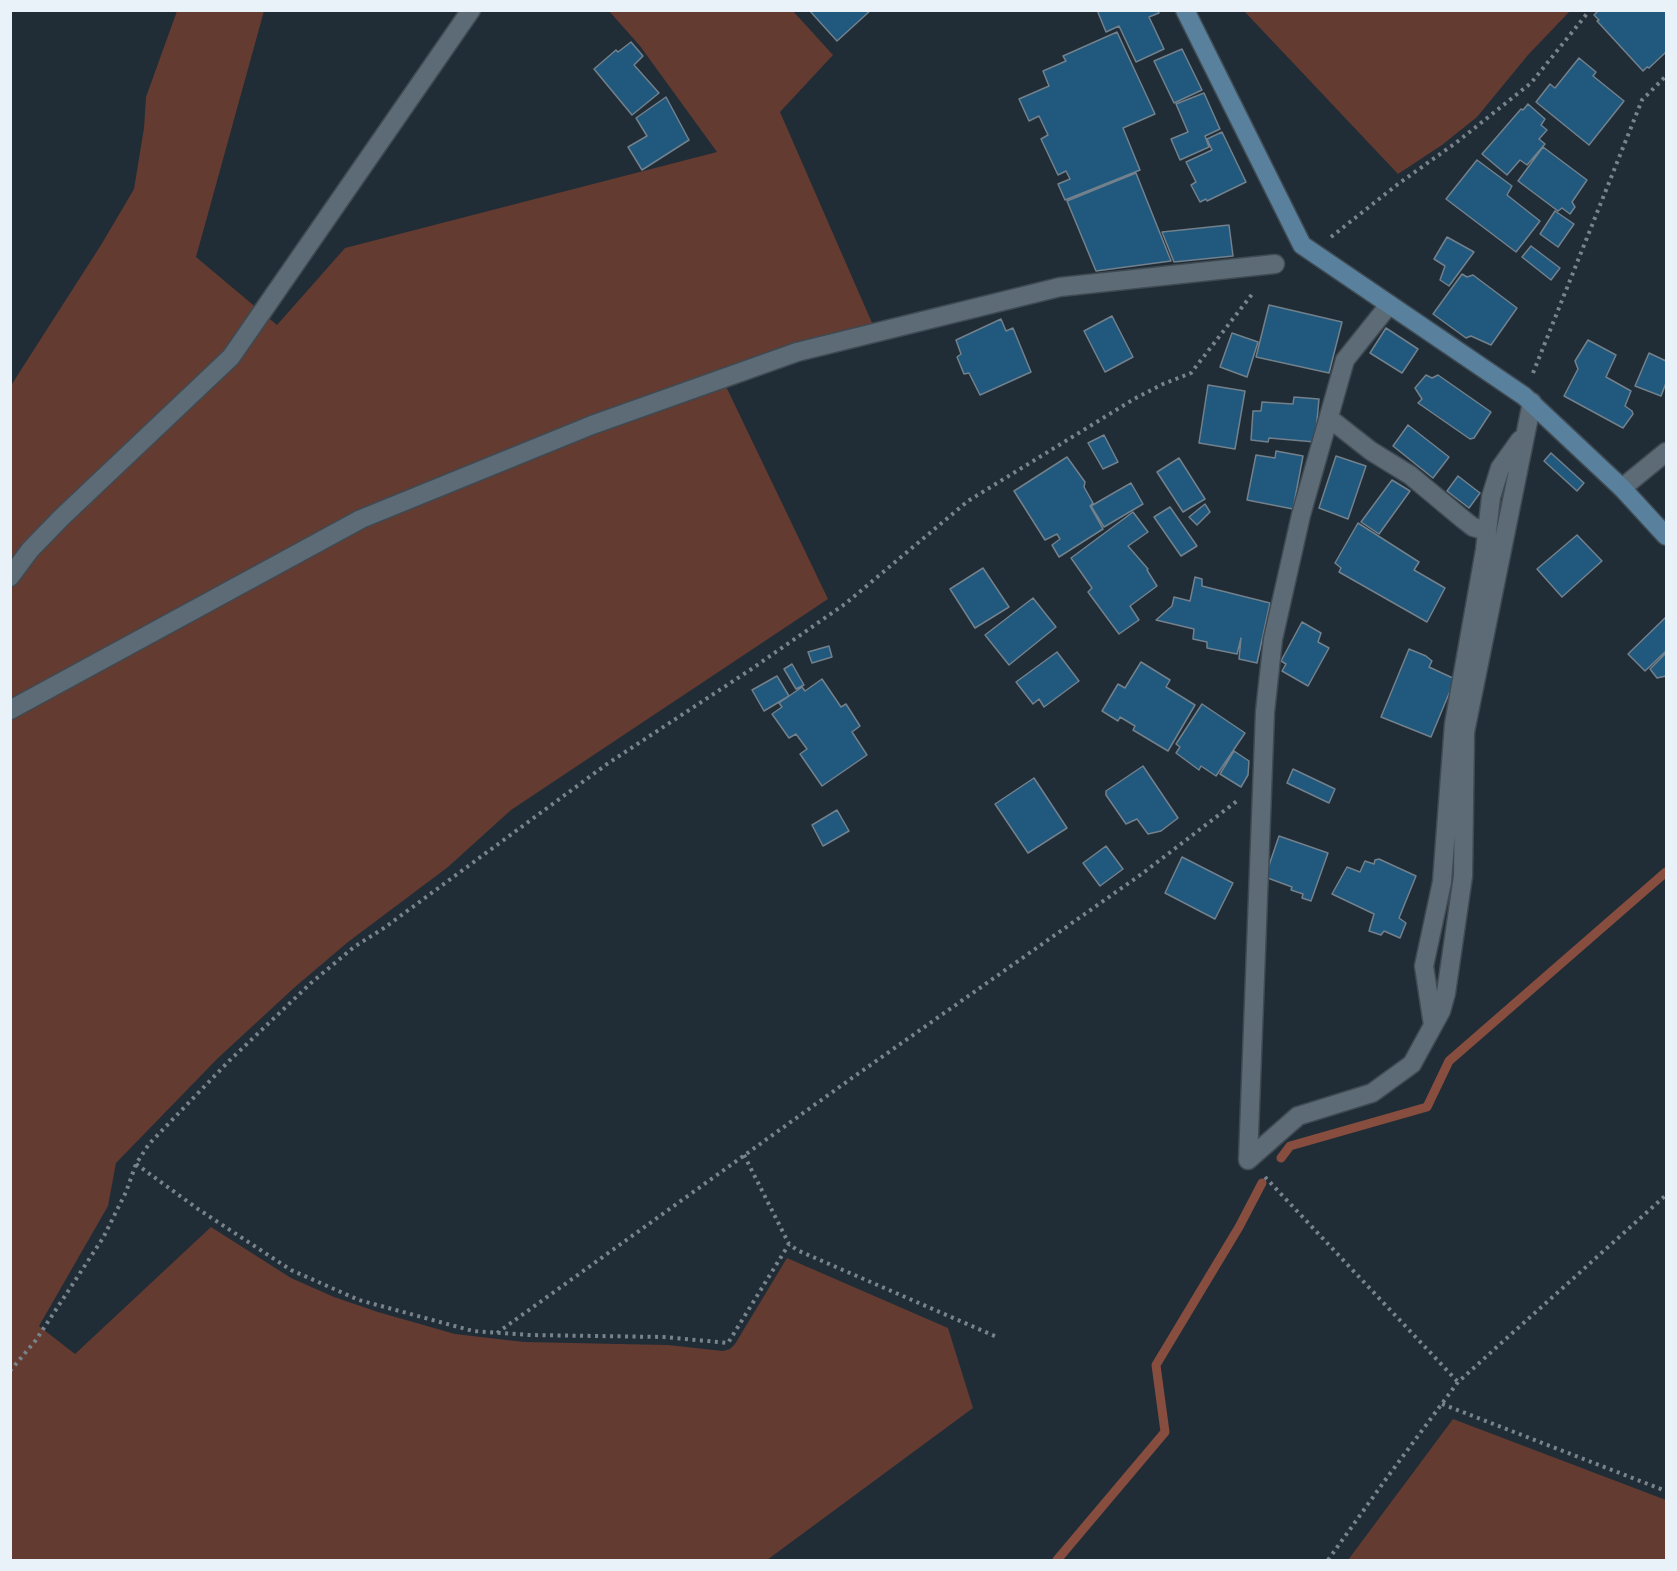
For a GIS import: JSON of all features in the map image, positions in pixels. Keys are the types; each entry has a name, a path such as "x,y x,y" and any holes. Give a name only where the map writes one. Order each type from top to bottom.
{"street":[{"path":"10,577 30,550 61,518 231,357 471,10"},
{"path":"1185,10 1302,245 1528,399 1623,488 1666,536"},
{"path":"10,710 361,519 592,425 797,352 1060,287 1275,264"},
{"path":"1248,1160 1265,712 1273,639 1301,515 1345,360 1389,305"},
{"path":"1248,1160 1298,1116 1372,1093 1412,1064 1434,1027 1446,993 1463,876 1465,732 1524,436 1528,399"},
{"path":"1329,418 1371,451 1410,475 1473,527 1487,531"},
{"path":"1434,1027 1424,966 1442,882 1453,733 1491,497 1500,468 1524,436"},
{"path":"1623,488 1666,452"}],"path":[{"path":"1312,252 1398,183 1457,142 1531,83 1590,10"},
{"path":"1528,399 1642,100 1666,76"},
{"path":"10,1371 36,1341 103,1238 126,1192 136,1164 149,1144 229,1061 310,983 354,947 400,916 607,764 845,604 969,501 1134,399 1191,373 1275,264"},
{"path":"497,1333 1143,873 1262,783"},
{"path":"744,1155 789,1244 797,1250 997,1337"},
{"path":"1248,1160 1458,1382"},
{"path":"136,1164 198,1209 291,1270 359,1300 473,1331 664,1338 728,1343 789,1244"},
{"path":"1328,1560 1458,1382 1666,1195"},
{"path":"1442,1404 1666,1491"}],"shaded area":[{"path":"177,11 264,11 196,257 277,325 345,248 717,152 640,46 609,11 793,11 833,55 780,112 876,332 721,376 828,599 511,810 448,867 348,942 295,987 218,1058 116,1163 108,1206 39,1326 75,1354 211,1227 291,1278 334,1297 455,1334 524,1342 668,1345 723,1351 735,1344 787,1258 948,1328 973,1408 767,1560 11,1560 10,387 134,189 144,128 146,97"},
{"path":"1244,11 1570,11 1528,55 1477,117 1442,145 1398,174"},
{"path":"1453,1419 1666,1500 1666,1560 1348,1560"}],"building":[{"path":"809,10 871,10 837,41"},
{"path":"1097,10 1158,10 1159,13 1149,17 1164,49 1136,62 1119,26 1106,32"},
{"path":"1599,10 1666,10 1666,52 1643,71 1597,21 1599,20 1594,15"},
{"path":"1117,32 1155,114 1123,128 1140,170 1065,200 1058,184 1070,179 1066,171 1058,175 1041,139 1048,135 1039,116 1029,121 1019,99 1049,86 1043,71 1066,61 1063,56"},
{"path":"631,42 643,56 634,65 659,93 632,115 594,69 616,50 618,52"},
{"path":"1182,49 1202,90 1174,103 1154,61"},
{"path":"1579,58 1596,72 1593,76 1624,101 1589,145 1536,102 1550,84 1555,88"},
{"path":"1204,93 1220,129 1205,136 1209,147 1180,160 1171,139 1188,132 1176,104"},
{"path":"666,97 689,140 642,170 628,147 647,136 636,118"},
{"path":"1528,104 1545,119 1541,125 1547,130 1539,139 1545,144 1527,165 1520,160 1507,175 1482,154"},
{"path":"1222,132 1246,182 1207,201 1206,199 1200,202 1191,185 1196,182 1186,162 1212,150 1207,139"},
{"path":"1543,147 1587,180 1572,202 1575,207 1570,214 1562,208 1558,211 1518,181"},
{"path":"1477,160 1512,186 1507,195 1540,221 1516,252 1446,199"},
{"path":"1136,173 1171,261 1096,271 1067,201"},
{"path":"1555,211 1574,224 1558,247 1540,234"},
{"path":"1229,225 1233,256 1174,262 1162,232"},
{"path":"1447,237 1474,252 1449,286 1440,280 1445,266 1434,259"},
{"path":"1531,246 1560,268 1551,280 1522,257"},
{"path":"1462,274 1467,277 1473,275 1517,308 1491,345 1471,336 1466,338 1433,314"},
{"path":"1269,305 1342,322 1329,373 1256,357"},
{"path":"1112,316 1133,357 1105,372 1084,331"},
{"path":"1001,319 1006,331 1013,328 1031,372 980,395 969,373 964,374 957,357 961,354 956,340"},
{"path":"1386,328 1418,349 1402,373 1370,353"},
{"path":"1232,333 1258,342 1247,377 1220,367"},
{"path":"1588,340 1616,355 1606,377 1631,391 1625,406 1633,414 1623,428 1564,396 1578,369 1575,361"},
{"path":"1649,353 1666,361 1666,383 1661,396 1635,386"},
{"path":"1426,375 1432,378 1438,375 1491,412 1474,438 1470,439 1418,403 1422,399 1415,388"},
{"path":"1208,385 1245,391 1235,449 1199,443"},
{"path":"1294,397 1319,399 1315,442 1269,438 1268,442 1251,440 1253,411 1261,411 1262,402 1293,404"},
{"path":"1408,425 1449,457 1433,478 1393,446"},
{"path":"1104,435 1118,462 1103,469 1088,443"},
{"path":"1276,451 1303,456 1293,509 1247,500 1256,455 1275,458"},
{"path":"1551,453 1584,483 1577,491 1544,461"},
{"path":"1336,456 1366,466 1348,519 1319,508"},
{"path":"1067,457 1085,482 1084,487 1093,503 1090,506 1103,529 1059,557 1052,545 1060,539 1057,534 1045,540 1014,491"},
{"path":"1179,458 1205,499 1183,512 1157,472"},
{"path":"1458,476 1480,493 1469,508 1447,491"},
{"path":"1392,480 1410,491 1379,534 1361,522"},
{"path":"1131,483 1143,504 1104,527 1091,506"},
{"path":"1205,504 1210,512 1197,525 1189,517"},
{"path":"1170,507 1197,546 1181,556 1154,517"},
{"path":"1133,512 1148,532 1128,546 1148,569 1157,586 1130,606 1139,620 1119,634 1088,592 1092,588 1071,558"},
{"path":"1358,523 1419,562 1414,570 1445,588 1427,622 1339,572 1341,568 1335,563"},
{"path":"1577,535 1602,561 1562,597 1537,569"},
{"path":"983,568 1009,607 975,628 950,589"},
{"path":"1195,577 1202,579 1202,586 1270,603 1257,663 1239,659 1241,638 1237,654 1207,648 1207,642 1193,639 1194,629 1156,620 1172,606 1174,597 1190,601"},
{"path":"1033,598 1056,627 1009,665 985,635"},
{"path":"1666,617 1666,651 1645,671 1628,654"},
{"path":"1302,622 1321,633 1318,642 1329,648 1308,686 1282,671 1286,664 1281,661"},
{"path":"829,646 832,657 812,663 808,652"},
{"path":"1409,649 1432,661 1429,667 1455,679 1431,737 1381,717"},
{"path":"1057,652 1079,681 1044,707 1039,699 1033,704 1016,682"},
{"path":"1666,653 1666,676 1657,678 1650,669"},
{"path":"1141,662 1170,680 1166,687 1195,705 1168,751 1133,730 1135,726 1120,717 1118,721 1102,711 1118,684 1125,688"},
{"path":"792,664 804,685 796,689 784,669"},
{"path":"777,676 789,696 764,711 752,690"},
{"path":"822,679 841,707 846,704 860,726 852,732 867,755 822,786 800,754 807,749 796,734 789,738 772,714 782,707 779,703 802,687 805,691"},
{"path":"1202,704 1245,733 1216,776 1201,766 1199,770 1176,753 1180,747 1176,744"},
{"path":"1234,751 1249,761 1248,775 1241,787 1220,774"},
{"path":"1143,766 1178,818 1161,831 1148,834 1137,819 1126,824 1106,795 1106,791"},
{"path":"1293,769 1335,789 1329,803 1287,783"},
{"path":"1034,778 1067,828 1028,853 995,804"},
{"path":"837,810 849,831 823,846 812,825"},
{"path":"1279,836 1328,853 1311,901 1302,898 1303,894 1291,890 1292,887 1265,877"},
{"path":"1106,846 1123,869 1100,886 1083,863"},
{"path":"1182,857 1233,883 1215,919 1165,893"},
{"path":"1379,859 1416,876 1399,918 1406,923 1400,938 1384,931 1381,935 1369,931 1374,914 1332,894 1347,867 1360,872 1365,861 1374,864 1375,860"}],"waterway":[{"path":"1281,1158 1290,1146 1427,1107 1449,1061 1666,872"},
{"path":"1057,1560 1165,1432 1156,1365 1239,1227 1262,1183"}]}
